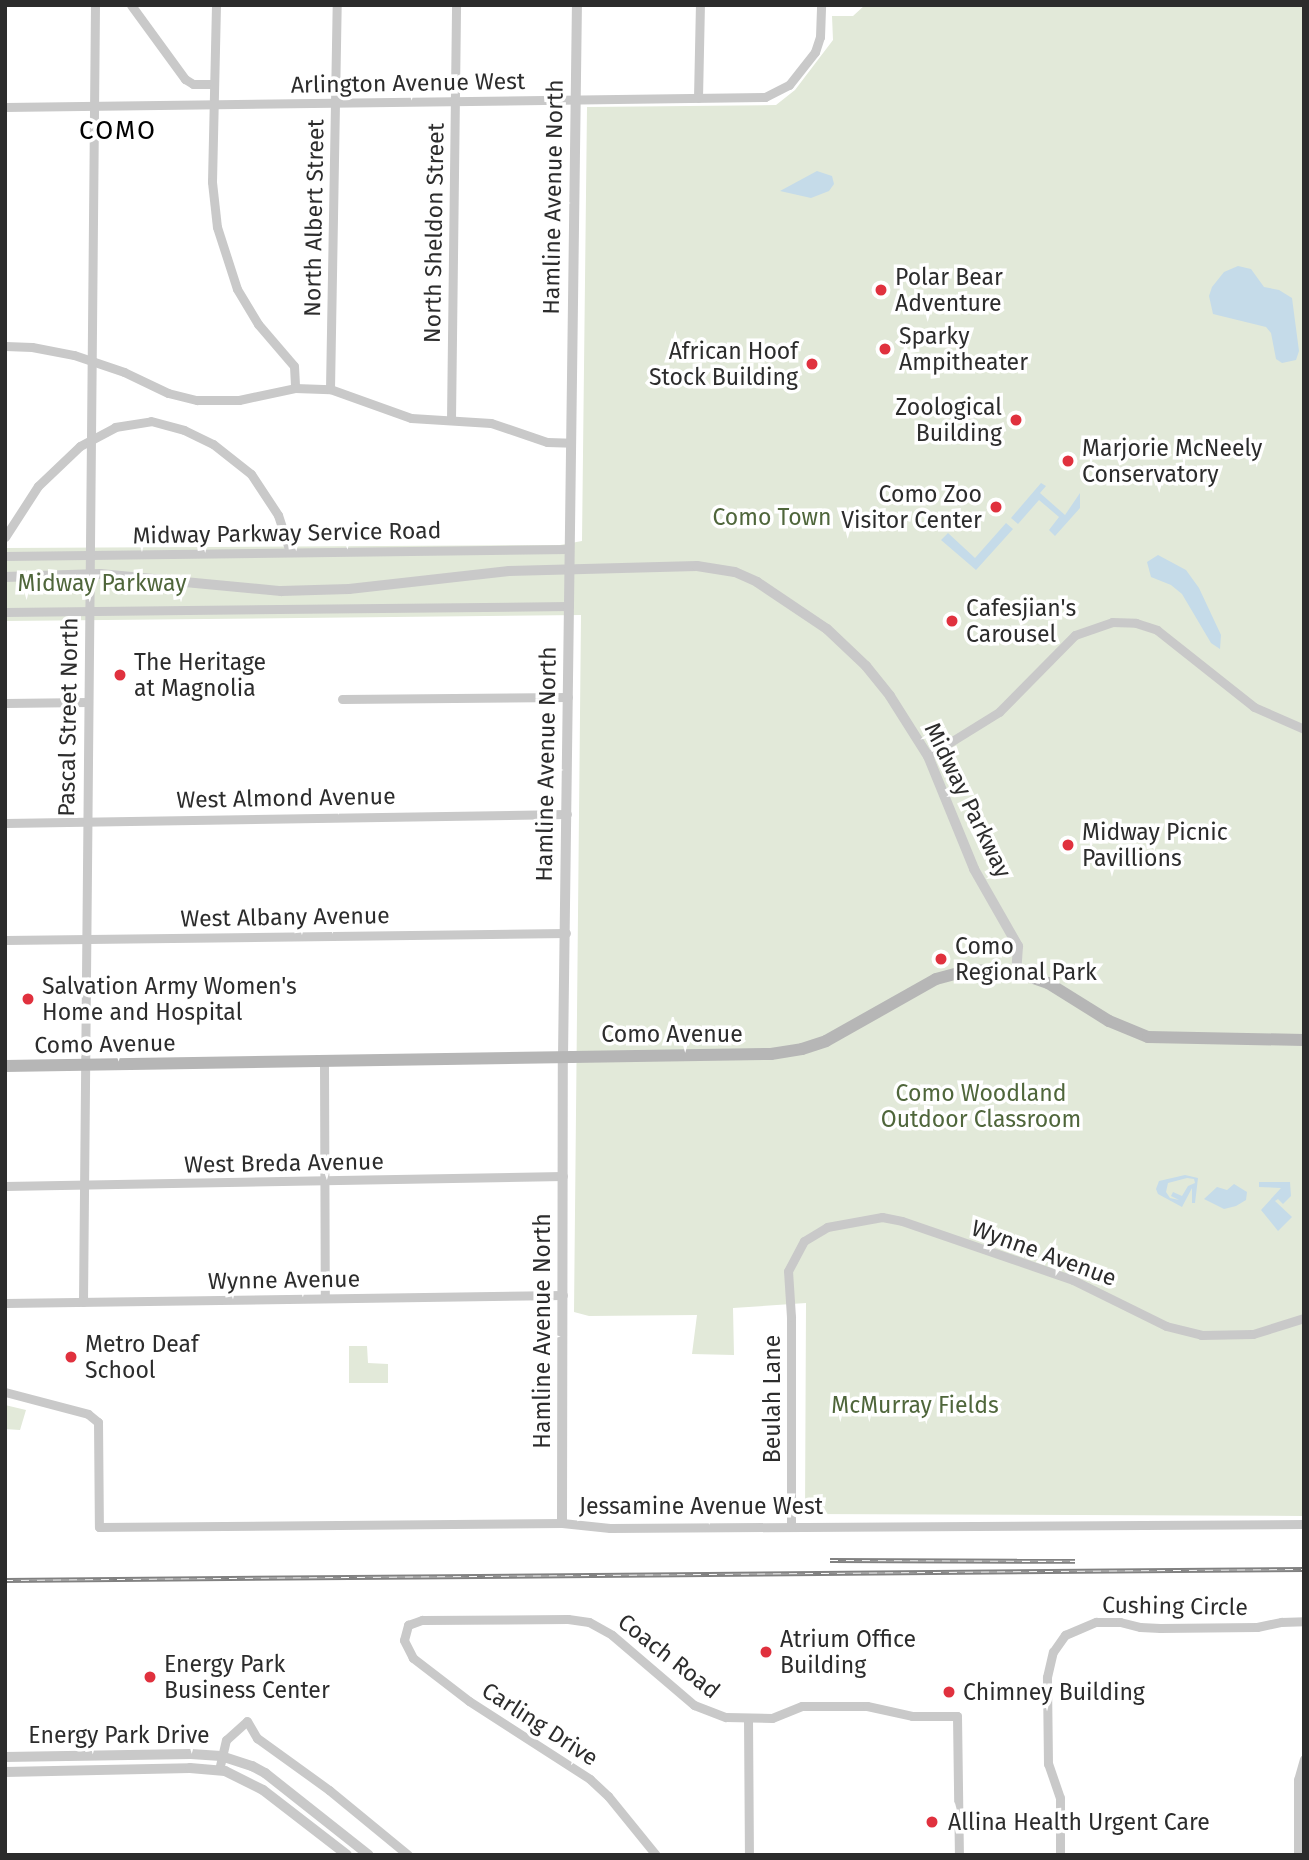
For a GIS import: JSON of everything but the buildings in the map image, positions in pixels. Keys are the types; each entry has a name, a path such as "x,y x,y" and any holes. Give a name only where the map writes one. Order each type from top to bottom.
{"main road":[{"name":"Como Avenue","path":"5,1066 791,1052 826,1041 936,979 977,970 1016,972 1058,988 1108,1021 1148,1037 1304,1040"}],"street":[{"name":"Pascal Street North","path":"83,1303 95,5"},
{"path":"131,5 189,83 214,84"},
{"path":"216,5 212,182 222,249 237,289 249,311 293,366 295,388"},
{"name":"North Albert Street","path":"330,389 337,5"},
{"name":"North Sheldon Street","path":"451,420 456,5"},
{"name":"Hamline Avenue North","path":"562,1523 563,1056 577,5"},
{"path":"698,98 700,5"},
{"name":"Arlington Avenue West","path":"5,107 757,98 778,92 794,79 815,52 820,34 821,5"},
{"path":"5,346 45,349 92,360 168,393 197,400 239,400 295,388 330,389 411,418 491,423 547,442 570,443"},
{"path":"5,537 37,486 66,457 90,438 123,424 151,421 213,443 239,462 261,485 278,515 290,552"},
{"name":"Midway Parkway Service Road","path":"5,556 569,549"},
{"name":"Midway Parkway","path":"5,577 89,573 281,591 356,588 490,572 697,566 735,572 757,582 820,624 866,666 890,696 928,756 974,869 1018,946 1016,972"},
{"path":"5,612 569,606"},
{"path":"928,756 974,731 999,712 1075,635 1112,622 1136,623 1157,630 1254,707 1304,729"},
{"path":"342,699 568,696"},
{"path":"5,703 88,702"},
{"name":"West Almond Avenue","path":"5,823 567,814"},
{"name":"West Albany Avenue","path":"5,940 565,933"},
{"path":"324,1062 325,1298"},
{"name":"West Breda Avenue","path":"5,1186 564,1176"},
{"name":"Wynne Avenue","path":"789,1271 797,1250 813,1233 838,1224 882,1217 1073,1280 1184,1332 1236,1336 1304,1318"},
{"name":"Beulah Lane","path":"789,1271 792,1317 791,1527"},
{"name":"Wynne Avenue","path":"5,1303 563,1295"},
{"name":"Jessamine Avenue West","path":"5,1392 88,1414 95,1420 98,1425 99,1527 562,1523 610,1528 1304,1524"},
{"name":"Coach Road","path":"404,1630 414,1621 422,1620 579,1620 604,1630 698,1707 715,1716 772,1718 802,1706 867,1706 912,1717 957,1717 959,1855"},
{"name":"Cushing Circle","path":"1060,1855 1059,1793 1048,1764 1047,1677 1053,1652 1065,1635 1096,1622 1174,1628 1257,1627 1304,1621"},
{"name":"Carling Drive","path":"404,1630 407,1648 420,1664 469,1701 590,1779 608,1796 656,1855"},
{"path":"748,1718 749,1855"},
{"path":"219,1770 221,1756 233,1731 247,1721 257,1738 329,1790 408,1855"},
{"name":"Energy Park Drive","path":"5,1757 191,1754 221,1756 265,1773 369,1855"},
{"path":"1298,1855 1298,1780 1304,1759"},
{"name":"Energy Park Drive","path":"5,1772 219,1770 246,1779 347,1855"}],"green space":[{"name":"Como Regional Park","path":"865,5 1304,5 1304,1516 805,1514 806,1303 733,1308 734,1355 692,1354 697,1315 589,1316 574,1312 581,615 5,621 5,548 560,545 582,541 587,107 776,105 795,90 833,40 832,16 853,16"},
{"path":"349,1346 367,1346 368,1363 388,1364 388,1383 349,1383"},
{"path":"5,1405 26,1410 20,1430 5,1429"}],"water":[{"path":"817,171 832,176 834,184 829,191 811,198 780,191"},
{"path":"1238,266 1251,269 1264,287 1279,290 1292,298 1299,351 1296,360 1282,363 1276,359 1271,333 1266,327 1213,314 1209,296 1212,287 1224,272"},
{"path":"1041,483 1046,486 1040,493 1065,515 1080,493 1080,508 1055,536 1049,530 1059,517 1039,500 1018,524 1011,518"},
{"path":"1006,523 1013,529 976,570 941,540 948,533 975,558"},
{"path":"1158,555 1186,570 1199,588 1221,635 1220,649 1211,643 1182,594 1171,585 1151,577 1147,562"},
{"path":"1185,1175 1198,1178 1195,1203 1192,1203 1192,1188 1182,1207 1158,1194 1156,1189 1159,1181","holes":["1194,1179 1195,1183 1188,1186 1182,1196 1173,1192 1171,1196 1179,1200 1170,1198 1166,1192 1168,1183"]},
{"path":"1259,1182 1290,1182 1291,1196 1283,1204 1278,1199 1275,1201 1292,1217 1278,1231 1261,1210 1281,1188 1259,1187"},
{"path":"1234,1184 1247,1192 1246,1200 1236,1206 1224,1209 1204,1199 1217,1187 1227,1190"}],"railway":[{"path":"830,1560 1075,1561"},
{"path":"5,1580 1304,1569"}],"place":[{"name":"Polar Bear Adventure","path":"881,290"},
{"name":"Sparky Ampitheater","path":"885,349"},
{"name":"African Hoof Stock Building","path":"812,364"},
{"name":"Zoological Building","path":"1016,420"},
{"name":"Marjorie McNeely Conservatory","path":"1068,461"},
{"name":"Como Zoo Visitor Center","path":"996,507"},
{"name":"Cafesjian's Carousel","path":"952,621"},
{"name":"The Heritage at Magnolia","path":"120,675"},
{"name":"Midway Picnic Pavillions","path":"1068,845"},
{"name":"Como Regional Park","path":"941,959"},
{"name":"Salvation Army Women's Home and Hospital","path":"28,999"},
{"name":"Metro Deaf School","path":"71,1357"},
{"name":"Atrium Office Building","path":"766,1652"},
{"name":"Energy Park Business Center","path":"150,1677"},
{"name":"Chimney Building","path":"949,1692"},
{"name":"Allina Health Urgent Care","path":"932,1822"}],"district":[{"name":"COMO","path":"118,131"}],"park label":[{"name":"Como Town","path":"772,517"},
{"name":"Como Woodland Outdoor Classroom","path":"981,1106"},
{"name":"McMurray Fields","path":"915,1405"}]}
